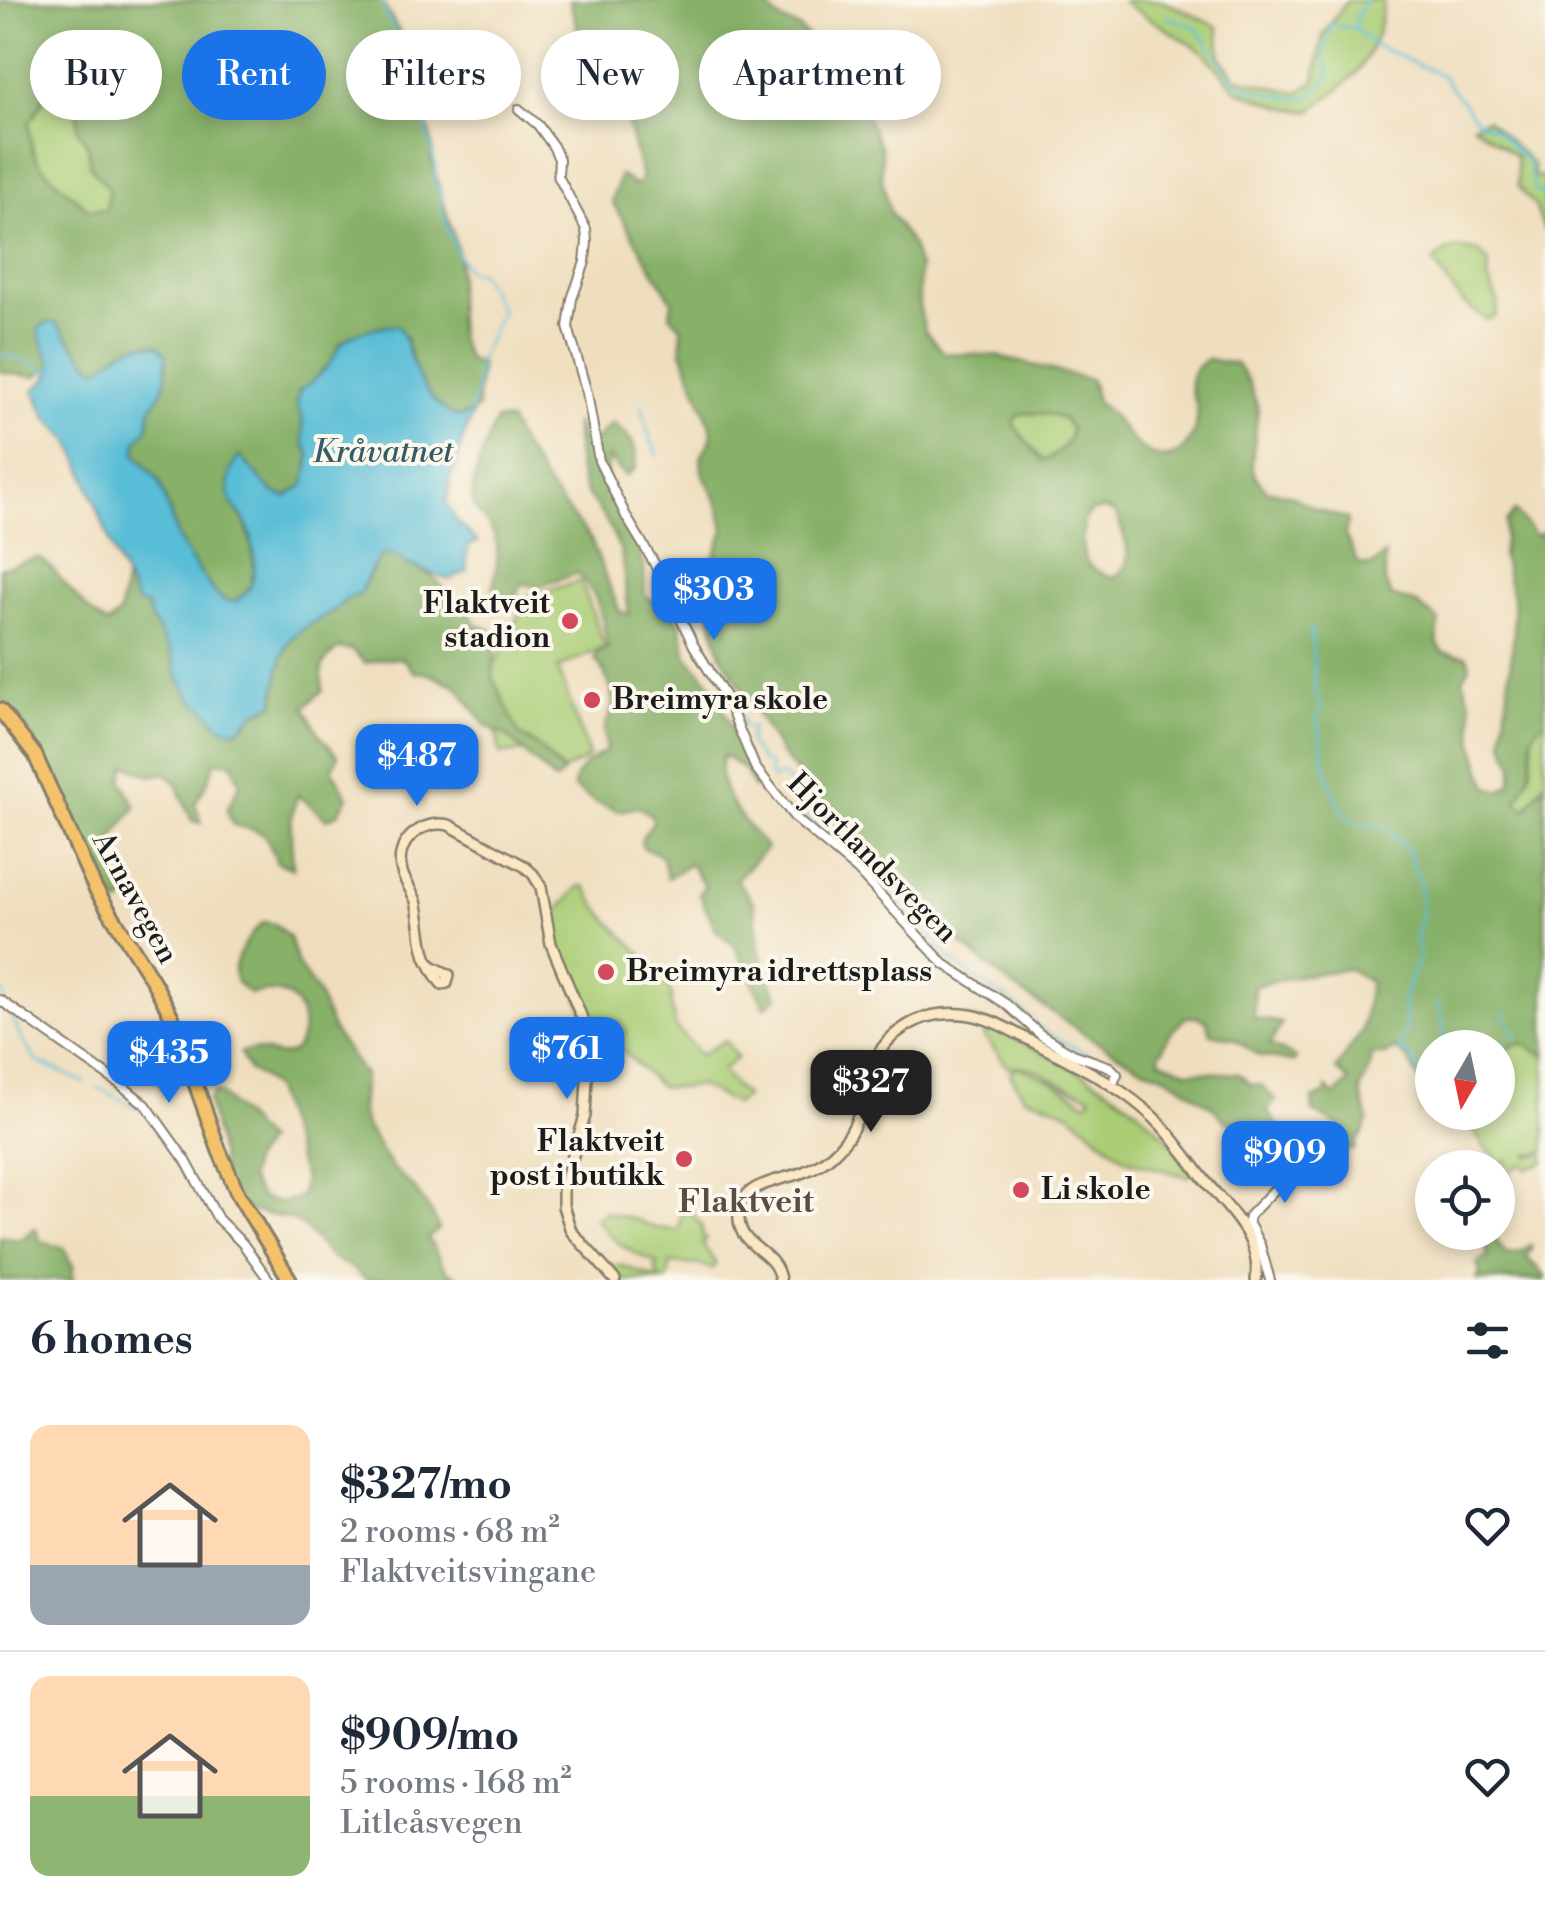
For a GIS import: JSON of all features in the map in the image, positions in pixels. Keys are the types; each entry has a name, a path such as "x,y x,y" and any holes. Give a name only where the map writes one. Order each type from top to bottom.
{"highway":[{"name":"Arnavegen","path":"0,710 35,755 95,888 172,1017 238,1194 290,1280"}],"main road":[{"path":"430,965 414,898 400,866 404,845 414,832 440,824 512,858 533,874 541,887 551,944 582,1018 588,1060 585,1116 564,1188 563,1206 572,1231 615,1280"},
{"path":"780,1280 774,1263 747,1239 741,1228 745,1198 764,1184 806,1172 834,1154 853,1128 876,1056 891,1038 908,1025 936,1014 959,1013 999,1024 1089,1071 1142,1106 1251,1239 1258,1266 1256,1280"}],"street":[{"name":"Hjortlandsvegen","path":"521,110 542,129 553,146 559,159 558,176 586,229 585,262 570,306 568,327 587,392 599,462 700,658 726,698 755,767 796,819 858,871 944,964 1006,1004 1041,1035 1073,1054 1110,1067 1117,1074 1112,1086"},
{"path":"0,1000 146,1106 186,1161 218,1219 269,1280"},
{"path":"1256,1158 1278,1183 1248,1222 1260,1245 1270,1280"}],"green space":[{"path":"0,0 381,0 398,30 346,30 346,120 425,120 431,135 431,159 459,256 459,339 468,360 481,364 478,408 464,416 451,415 439,408 421,381 405,336 385,325 341,343 332,361 299,392 297,404 304,443 310,454 305,484 287,497 272,492 240,456 231,501 245,522 254,568 251,588 235,602 224,600 213,591 189,557 178,538 159,481 136,454 137,441 148,428 151,407 159,397 158,345 132,347 100,369 91,367 55,323 44,324 53,365 35,377 0,372","holes":["30,30 162,30 162,120 78,120 78,130 88,146 90,166 109,189 106,209 89,210 48,173 32,149"]},
{"path":"569,0 761,0 779,19 799,28 699,30 699,120 868,120 881,148 882,179 890,213 911,244 919,267 919,305 925,331 944,353 997,356 1091,380 1096,402 1136,444 1153,455 1172,456 1192,436 1197,407 1191,387 1196,369 1207,359 1236,364 1248,381 1258,408 1254,474 1266,490 1290,495 1348,519 1345,535 1358,564 1371,566 1385,555 1385,582 1391,596 1417,604 1439,621 1437,641 1442,652 1467,656 1470,666 1463,679 1471,703 1474,745 1488,787 1501,791 1511,783 1514,766 1503,740 1514,631 1513,597 1502,557 1506,522 1515,511 1535,536 1545,532 1545,721 1535,732 1532,765 1517,802 1526,809 1545,782 1545,1056 1521,1043 1515,1045 1515,1030 1415,1030 1415,1073 1408,1059 1395,1049 1384,1055 1371,1055 1360,1090 1368,1121 1355,1150 1341,1148 1331,1141 1340,1126 1313,1112 1312,1099 1327,1093 1327,1088 1335,1096 1349,1081 1336,1069 1362,1031 1370,982 1349,969 1254,986 1254,1018 1282,1023 1270,1045 1296,1058 1294,1062 1260,1056 1233,1038 1211,1034 1208,1021 1198,1017 1186,1017 1172,1032 1159,1053 1160,1060 1188,1071 1239,1074 1251,1085 1261,1085 1276,1100 1267,1111 1286,1135 1277,1140 1224,1120 1178,1083 1097,1042 1012,986 930,917 868,852 844,833 782,755 721,655 711,618 719,575 714,559 724,529 719,506 702,471 701,457 712,430 682,351 681,327 670,315 672,301 612,202 620,175 636,186 642,178 624,120 679,120 679,30 578,30","holes":["1026,413 1064,419 1071,430 1062,449 1043,461 1013,424 1017,416","1105,509 1116,514 1127,556 1122,571 1114,577 1093,569 1083,550 1084,520 1092,511"]},
{"path":"1162,0 1218,27 1221,58 1237,78 1298,93 1315,81 1323,34 1348,0 1383,0 1383,9 1373,45 1359,69 1309,112 1238,91 1203,52 1123,2"},
{"path":"1487,119 1533,164 1534,176 1545,178 1545,232 1535,206 1518,187 1516,156 1473,125"},
{"path":"78,120 78,130 88,146 90,166 109,189 107,209 89,210 39,163 29,123"},
{"path":"1456,248 1479,252 1489,263 1488,279 1498,302 1496,316 1487,320 1461,301 1433,262"},
{"path":"1017,415 1064,419 1071,430 1062,449 1043,461 1013,424"},
{"path":"496,420 510,421 546,484 591,540 620,612 629,614 621,551 585,491 579,473 575,422 586,448 612,423 629,437 635,448 635,469 625,476 608,457 605,481 644,566 645,596 673,614 680,624 687,656 711,684 755,775 754,790 745,770 723,755 722,781 726,793 767,848 736,879 754,903 759,949 778,997 765,1007 734,945 716,930 699,893 705,886 690,864 667,878 662,858 641,844 653,822 652,816 639,807 619,811 574,788 580,770 606,751 604,729 613,707 611,689 595,660 597,652 608,648 604,626 596,599 578,573 539,587 521,583 517,596 503,598 493,588 496,540 475,509 473,487"},
{"path":"384,553 433,577 451,601 464,605 477,625 491,630 495,646 493,678 519,734 563,773 555,781 507,736 486,726 457,686 414,672 402,658 365,663 352,650 339,648 323,666 323,690 305,707 319,734 338,756 332,770 348,797 338,814 327,819 298,795 291,822 293,869 277,862 262,834 233,825 227,810 240,784 232,763 215,761 195,804 202,823 192,821 177,784 166,773 150,776 126,765 122,780 136,807 112,840 110,857 129,893 121,904 105,898 47,767 31,738 0,703 0,568 38,558 44,561 89,610 108,624 119,614 126,577 137,602 147,605 192,700 222,727 246,724 255,712 274,704 280,664 289,642 346,599 359,595"},
{"path":"581,581 605,647 558,668 589,756 562,771 543,751 500,754 488,678 528,596"},
{"path":"1545,721 1545,782 1526,809 1517,802 1532,767 1530,743 1535,727"},
{"path":"580,886 586,887 605,916 664,981 673,997 670,999 675,1026 700,1055 725,1040 737,1058 722,1070 746,1096 735,1104 698,1085 660,1087 615,1043 627,1031 619,1022 585,1014 560,954 551,915"},
{"path":"264,922 275,924 289,937 298,965 317,992 332,1029 364,1075 364,1123 391,1167 414,1188 433,1215 439,1229 428,1238 447,1272 464,1280 366,1280 348,1265 332,1259 303,1226 290,1219 251,1211 228,1198 222,1186 222,1164 208,1101 214,1092 222,1095 266,1141 252,1161 249,1179 261,1198 282,1203 301,1196 304,1179 274,1089 249,1071 240,1053 256,1050 288,1054 295,1049 302,1032 300,1013 290,998 275,992 250,994 234,976 242,950"},
{"path":"967,1017 1072,1067 1125,1101 1172,1144 1192,1174 1188,1177 1125,1159 1070,1113 1024,1097 1010,1073 1020,1067 1086,1102 1091,1099 1089,1094 1039,1071 1019,1066 1008,1067 984,1030 968,1023"},
{"path":"1515,1045 1528,1045 1545,1056 1545,1151 1529,1153 1528,1157 1544,1153 1545,1162 1526,1169 1524,1164 1515,1168 1515,1150 1488,1150 1473,1130 1515,1130"},
{"path":"683,1203 702,1226 706,1240 702,1243 716,1264 712,1269 671,1263 667,1280 620,1280 609,1270 605,1263 656,1278 659,1275 657,1263 622,1245 595,1218 604,1212 655,1228 679,1230"},
{"path":"35,1228 41,1242 63,1247 73,1266 73,1280 0,1280 0,1236 20,1240"},
{"path":"1531,1245 1526,1257 1545,1275 1545,1280 1477,1280 1477,1263 1488,1257 1486,1250 1518,1253"}],"water":[{"name":"Kråvatnet","path":"55,322 91,366 99,369 132,347 158,345 166,354 166,378 151,408 148,428 137,441 136,454 159,481 178,538 189,557 213,591 224,600 235,602 250,588 254,561 248,528 230,495 233,465 240,456 272,492 286,497 305,484 310,454 304,443 297,404 299,391 323,371 348,338 369,329 398,326 418,375 433,399 454,416 473,413 449,479 446,502 456,520 478,542 468,546 468,571 448,580 396,556 382,556 359,595 346,599 289,642 280,664 274,704 257,712 236,731 222,727 192,700 147,606 137,603 80,461 69,440 47,417 34,390 53,372 39,329"}],"waterway":[{"path":"381,0 397,38 411,91 421,106 436,167 434,183 442,194 441,208 457,253 468,271 479,272 501,311 479,360 471,413"},
{"path":"1366,0 1356,17 1356,29 1372,44 1441,75 1478,122 1494,128 1531,165 1535,190 1545,195"},
{"path":"1167,17 1195,26 1234,80 1245,87 1288,98 1306,99 1325,82 1330,71 1323,58 1331,24 1356,29"},
{"path":"0,355 24,360 45,371 53,369"},
{"path":"642,405 657,455"},
{"path":"700,616 703,648 733,696 744,727 751,728 749,743 762,762 769,764 770,776 773,779 782,775 799,793 799,814 858,866"},
{"path":"1311,630 1314,688 1321,707 1316,721 1336,797 1353,822 1379,825 1392,833 1409,851 1413,870 1418,873 1421,914 1414,939 1419,944 1418,959 1403,999 1406,1028 1399,1049 1415,1064"},
{"path":"867,875 914,923 929,929 941,950 964,971 1014,1004 1043,1030 1100,1059"},
{"path":"0,988 4,998"},
{"path":"1438,1004 1444,1030"},
{"path":"9,1009 36,1061 86,1083"},
{"path":"1505,1012 1516,1038"},
{"path":"1112,1064 1122,1068"},
{"path":"97,1087 149,1116"},
{"path":"153,1121 180,1160"}],"place":[{"name":"Flaktveit stadion","path":"570,621"},
{"name":"Breimyra skole","path":"592,700"},
{"name":"Breimyra idrettsplass","path":"606,972"},
{"name":"Flaktveit post i butikk","path":"684,1159"},
{"name":"Li skole","path":"1021,1190"}],"district":[{"name":"Flaktveit","path":"746,1202"}]}
